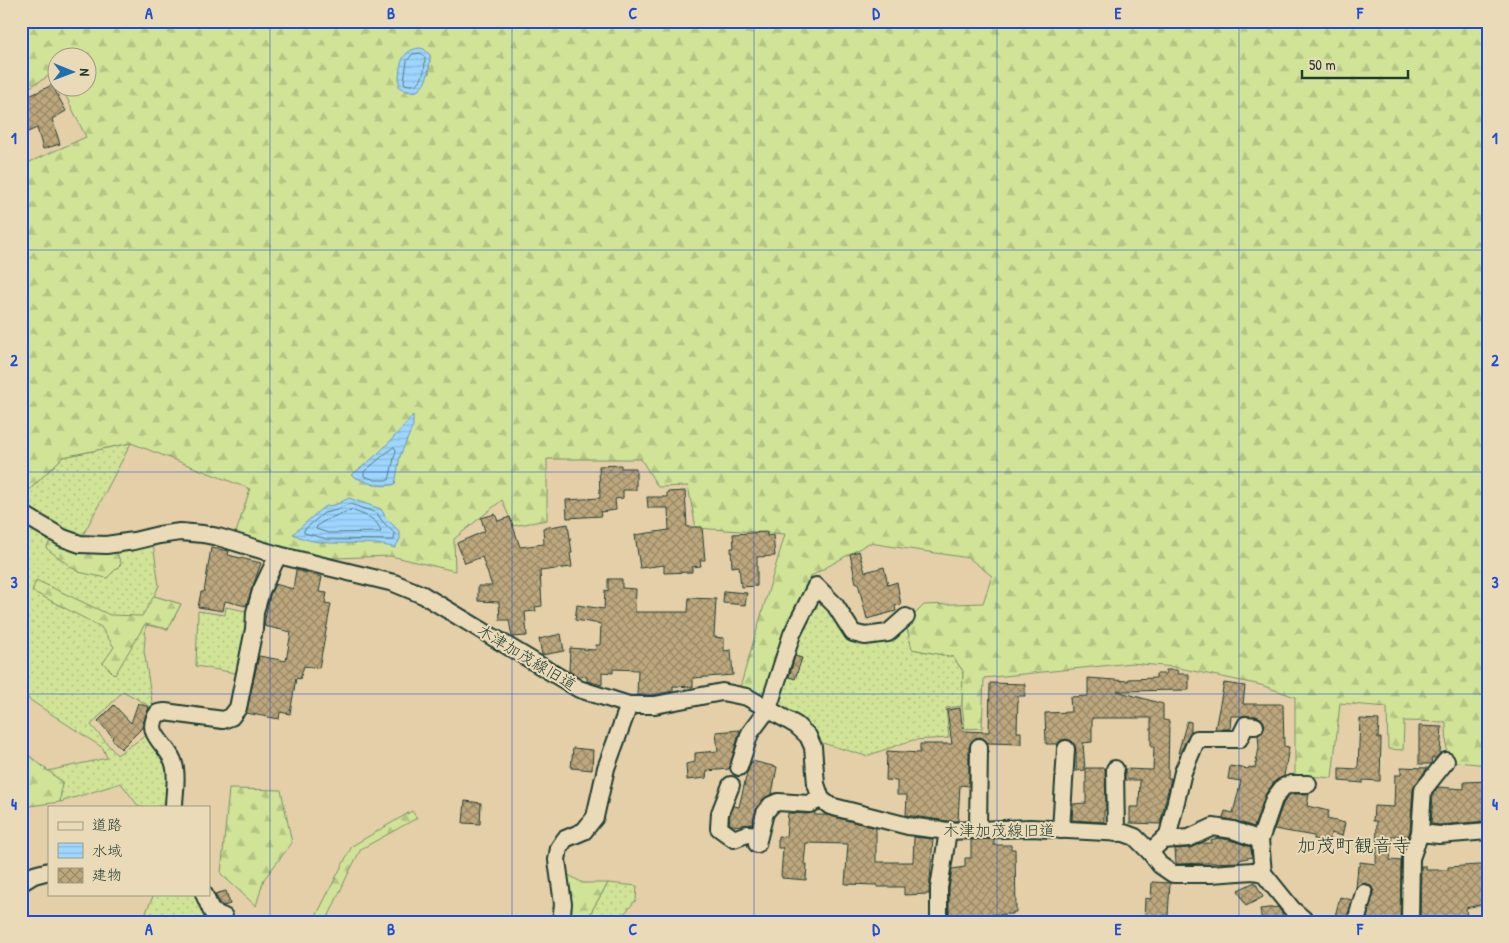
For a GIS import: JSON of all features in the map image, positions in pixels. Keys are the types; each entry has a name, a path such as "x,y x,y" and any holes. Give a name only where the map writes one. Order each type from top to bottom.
{"street":[{"name":"木津加茂線旧道","path":"21,513 63,538 88,545 134,541 180,532 218,537 278,555 394,583 423,595 579,689 629,705 655,705 722,692 747,697 802,730 811,741 816,784 821,799 830,806 908,826 948,831 1031,828 1116,833 1135,837 1160,865 1173,874 1253,871 1263,873"},
{"path":"174,806 174,763 169,752 154,733 155,716 158,713 165,712 223,720 234,714 238,708 254,629 255,612 261,590 278,555"},
{"path":"739,767 750,733 768,710 792,634 816,586 835,605 853,633 865,636 888,633 906,617"},
{"path":"561,922 563,904 557,860 559,848 565,839 584,831 595,817 606,768 629,705"},
{"path":"1150,852 1168,835 1183,772 1197,739 1240,739 1246,725 1255,726"},
{"path":"978,830 979,748"},
{"path":"1061,830 1066,749"},
{"path":"1410,922 1411,858 1420,833 1423,790 1446,761"},
{"path":"1115,769 1116,833"},
{"path":"1307,922 1292,908 1263,873 1260,840 1274,800 1283,787 1291,784 1308,784"},
{"path":"731,785 720,813 719,828 734,839 747,834 758,839 764,813 778,802 809,804 821,799"},
{"path":"1163,840 1189,838 1213,827 1233,830 1260,840"},
{"path":"939,922 939,888 948,831"},
{"path":"1420,833 1439,835 1488,831"},
{"path":"21,883 34,875 48,871"},
{"path":"1356,922 1364,893"},
{"path":"205,896 212,912 224,917 224,922"}],"green space":[{"path":"21,21 1488,21 1488,765 1447,761 1446,722 1404,721 1403,750 1388,749 1387,707 1340,703 1332,778 1295,775 1295,697 1261,685 1174,667 1131,663 984,678 982,728 965,729 962,706 963,671 953,657 912,649 906,623 924,605 983,603 992,576 969,558 869,543 811,576 811,587 774,705 739,691 785,534 696,528 688,486 658,487 641,459 547,459 547,520 513,526 502,500 454,539 455,571 391,556 314,557 235,536 250,489 131,443 63,457 21,498 21,418 23,415 21,414 21,163 23,165 86,137 67,98 98,98 98,48 48,48 48,76 21,92","holes":["430,55 429,74 399,81 401,72","413,416 397,465 395,484 374,485 351,475 387,446"]},
{"path":"131,443 81,539 21,508 21,498 63,457"},
{"path":"21,520 116,550 153,543 159,586 154,596 181,604 168,629 146,625 144,651 153,708 123,691 91,725 117,755 151,732 166,754 171,802 158,806 138,806 121,783 60,802 62,782 48,771 107,758 103,748 21,694"},
{"path":"52,538 116,550 121,564 107,578 78,572 46,548"},
{"path":"36,580 110,615 142,616 154,596 181,604 168,629 145,624 115,675 103,663 114,647 101,627 32,591"},
{"path":"815,593 849,634 906,623 912,649 953,657 963,671 962,706 946,708 949,738 913,740 866,756 816,741 806,720 774,705"},
{"path":"226,607 251,612 241,674 196,666 198,611 225,615"},
{"path":"21,749 62,782 60,802 21,807"},
{"path":"229,789 281,790 292,843 264,879 256,906 221,874"},
{"path":"412,811 417,818 361,849 326,922 313,922 352,846"},
{"path":"561,871 583,883 608,883 591,912 588,922 563,922"},
{"path":"608,883 637,886 636,900 617,922 588,922 591,912"},
{"path":"153,896 202,896 221,922 144,922"}],"water":[{"path":"420,48 430,55 427,78 420,89 414,92 408,91 399,87 400,67 404,56 408,52"},
{"path":"413,415 413,426 400,456 395,484 378,485 351,475 369,462"},
{"path":"349,498 381,509 386,518 400,532 400,539 395,548 370,544 318,542 293,534 321,509"}],"building":[{"path":"48,87 48,98 59,98 66,111 52,119 60,144 43,149 37,128 21,135 21,119 29,115 21,100"},
{"path":"621,465 621,468 636,468 636,490 623,490 623,498 615,499 616,510 600,512 601,516 567,518 566,500 600,498 599,466"},
{"path":"685,491 687,527 702,527 705,560 700,560 701,566 692,567 692,572 664,573 664,565 640,568 635,535 669,530 668,508 648,508 647,497 667,497 667,492"},
{"path":"495,514 498,521 510,517 520,547 544,544 543,528 568,524 572,567 540,571 542,606 535,607 536,611 525,612 527,636 512,637 509,620 500,620 499,602 478,601 478,586 492,586 482,557 465,563 457,543 485,531 481,518"},
{"path":"767,532 767,536 773,535 775,556 757,557 757,586 741,587 739,566 732,567 731,548 734,548 733,534"},
{"path":"211,548 229,551 228,555 261,563 246,606 225,601 223,611 198,607 201,592 204,592"},
{"path":"859,551 865,572 884,567 888,585 897,582 901,605 895,606 896,611 867,619 858,583 856,583 850,554"},
{"path":"296,570 322,577 319,592 327,593 325,603 331,604 319,668 304,666 300,679 296,678 290,714 280,712 279,719 246,713 259,656 286,661 291,632 264,626 270,595 275,584 293,589"},
{"path":"608,579 622,579 622,588 636,589 635,612 688,612 689,598 716,599 714,637 724,638 724,651 731,650 733,675 693,678 693,687 673,686 673,691 654,695 637,695 638,670 613,669 613,673 602,672 602,685 587,681 587,677 577,676 569,671 570,648 595,650 596,645 600,645 601,624 575,620 577,605 604,609 605,590 608,591"},
{"path":"724,591 747,593 745,605 723,603"},
{"path":"561,634 564,651 542,655 539,639"},
{"path":"795,656 802,658 795,679 789,677"},
{"path":"1166,670 1177,670 1178,674 1189,674 1189,690 1117,691 1163,704 1163,720 1169,721 1168,778 1171,778 1160,824 1130,823 1130,807 1139,807 1140,780 1125,780 1125,769 1153,770 1154,747 1151,747 1151,718 1092,718 1092,742 1083,743 1085,770 1076,771 1076,749 1072,741 1066,739 1061,740 1058,744 1046,744 1045,713 1071,712 1070,697 1088,696 1088,678 1128,681 1128,679 1156,678 1156,674 1166,674"},
{"path":"990,683 1025,684 1025,696 1018,696 1017,732 1021,732 1021,744 988,743 980,737 975,738 971,742 969,747 969,786 960,785 958,821 906,815 907,795 897,795 897,781 886,780 887,751 920,753 920,744 952,744 947,710 960,708 963,731 989,732"},
{"path":"1224,683 1245,686 1243,704 1283,704 1284,746 1289,747 1284,776 1275,781 1266,793 1254,827 1223,818 1225,811 1233,813 1241,781 1228,779 1230,766 1248,769 1249,767 1255,768 1259,748 1258,735 1263,732 1264,722 1256,716 1231,716 1230,729 1215,729"},
{"path":"138,703 149,707 141,729 121,749 98,721 114,705 131,723"},
{"path":"1360,719 1379,720 1378,738 1381,738 1380,781 1363,780 1363,783 1339,781 1339,768 1358,769"},
{"path":"1187,721 1191,722 1191,731 1180,753 1178,753"},
{"path":"1419,726 1442,727 1440,753 1436,758 1432,758 1431,764 1419,764"},
{"path":"740,730 729,769 707,771 706,778 687,780 686,764 695,762 695,753 718,751 716,732"},
{"path":"573,748 593,750 592,770 571,768"},
{"path":"752,761 777,767 772,794 763,799 757,807 752,824 734,826 729,823 730,815 734,806 739,807 747,773"},
{"path":"1401,767 1427,768 1413,789 1408,836 1392,836 1390,860 1401,861 1400,922 1366,922 1374,891 1366,883 1356,888 1358,866 1360,866 1360,862 1376,864 1377,821 1373,821 1374,806 1394,807 1395,775 1401,775"},
{"path":"1086,768 1105,768 1106,810 1104,810 1104,822 1072,820 1073,804 1086,803"},
{"path":"1488,781 1488,821 1431,824 1433,794 1438,787 1464,789 1464,782"},
{"path":"1309,794 1307,806 1329,811 1327,819 1345,823 1342,836 1331,833 1329,842 1314,839 1314,836 1274,829 1283,804 1289,795"},
{"path":"465,801 481,803 480,824 463,823"},
{"path":"815,812 815,815 827,815 876,828 876,862 913,862 914,837 933,839 929,894 904,895 904,887 845,884 848,844 806,843 804,864 807,864 806,880 782,878 783,848 778,848 778,836 786,837 788,813 808,814"},
{"path":"1218,838 1251,847 1252,857 1239,860 1240,862 1176,864 1175,849 1190,848 1201,843 1212,843 1211,840"},
{"path":"994,839 994,845 1011,845 1011,849 1015,849 1016,912 1013,912 1013,914 985,915 985,922 949,922 949,889 952,869 965,867 965,858 971,858 971,840"},
{"path":"1488,865 1488,903 1466,908 1467,922 1420,922 1421,866 1426,866 1426,870 1448,870 1448,867"},
{"path":"1152,882 1170,883 1168,916 1164,916 1164,922 1144,922 1145,898 1151,899"},
{"path":"1255,882 1263,897 1246,906 1238,890"},
{"path":"226,891 230,904 224,906 220,904 215,894"},
{"path":"1340,897 1352,900 1346,922 1334,920"},
{"path":"1278,907 1284,922 1262,922 1260,909"}],"district":[{"name":"加茂町観音寺","path":"1354,845"}]}
